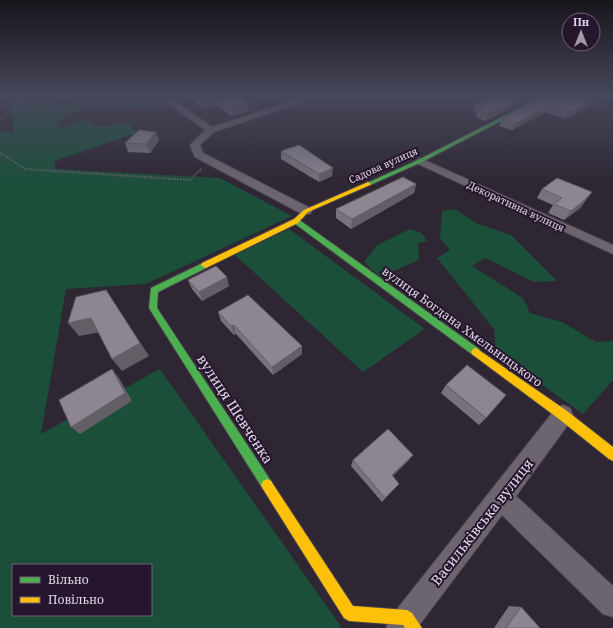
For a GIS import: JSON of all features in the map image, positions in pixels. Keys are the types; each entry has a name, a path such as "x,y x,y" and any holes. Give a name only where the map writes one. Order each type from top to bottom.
{"street":[{"path":"206,126 211,130"},
{"path":"222,126 211,130 195,145 199,155 306,211"},
{"name":"Садова вулиця","path":"296,221 306,211 420,161 488,126"},
{"name":"Декоративна вулиця","path":"420,161 613,250"},
{"name":"вулиця Богдана Хмельницького","path":"296,221 563,415 613,455"},
{"name":"вулиця Шевченка","path":"296,221 154,290 154,308 349,613 407,625"},
{"name":"Васильківська вулиця","path":"407,625 563,415"},
{"path":"501,498 613,604"}],"path":[{"path":"0,152 25,169 190,180 209,161"}],"green space":[{"path":"13,126 58,126 57,128 63,126 132,126 136,133 55,161 55,169 220,178 292,216 146,284 66,289 41,434 160,369 342,628 0,628 0,131 14,132"},
{"path":"455,209 476,223 511,235 557,281 534,282 485,258 472,266 523,298 530,313 562,322 596,342 613,341 613,380 583,414 496,352 494,329 437,258 450,250 440,238 442,211"},
{"path":"289,229 425,329 363,372 235,255"},
{"path":"410,229 422,233 427,241 418,243 419,260 380,277 364,262 377,245"}],"building":[{"path":"139,130 156,132 146,144 125,143"},
{"path":"299,145 333,168 319,174 281,151"},
{"path":"403,177 416,184 352,219 336,209"},
{"path":"557,178 592,192 571,211 554,204 562,198 542,189"},
{"path":"216,266 227,277 199,292 188,280"},
{"path":"106,290 140,343 112,359 91,318 68,323 76,297"},
{"path":"248,295 302,346 272,367 234,325 231,326 218,312"},
{"path":"467,365 506,395 486,418 446,385"},
{"path":"112,369 125,393 71,427 59,400"},
{"path":"388,429 413,455 392,475 399,484 385,498 353,460"},
{"path":"521,607 540,628 506,628"}],"traffic: fast":[{"path":"368,184 420,161 488,126"},
{"path":"296,221 476,352"},
{"path":"205,265 154,290 153,308 267,485"}],"traffic: slow":[{"path":"205,265 296,221 306,211 368,184"},
{"path":"476,352 563,415 613,455"},
{"path":"267,485 349,613 407,618 414,628"}]}
